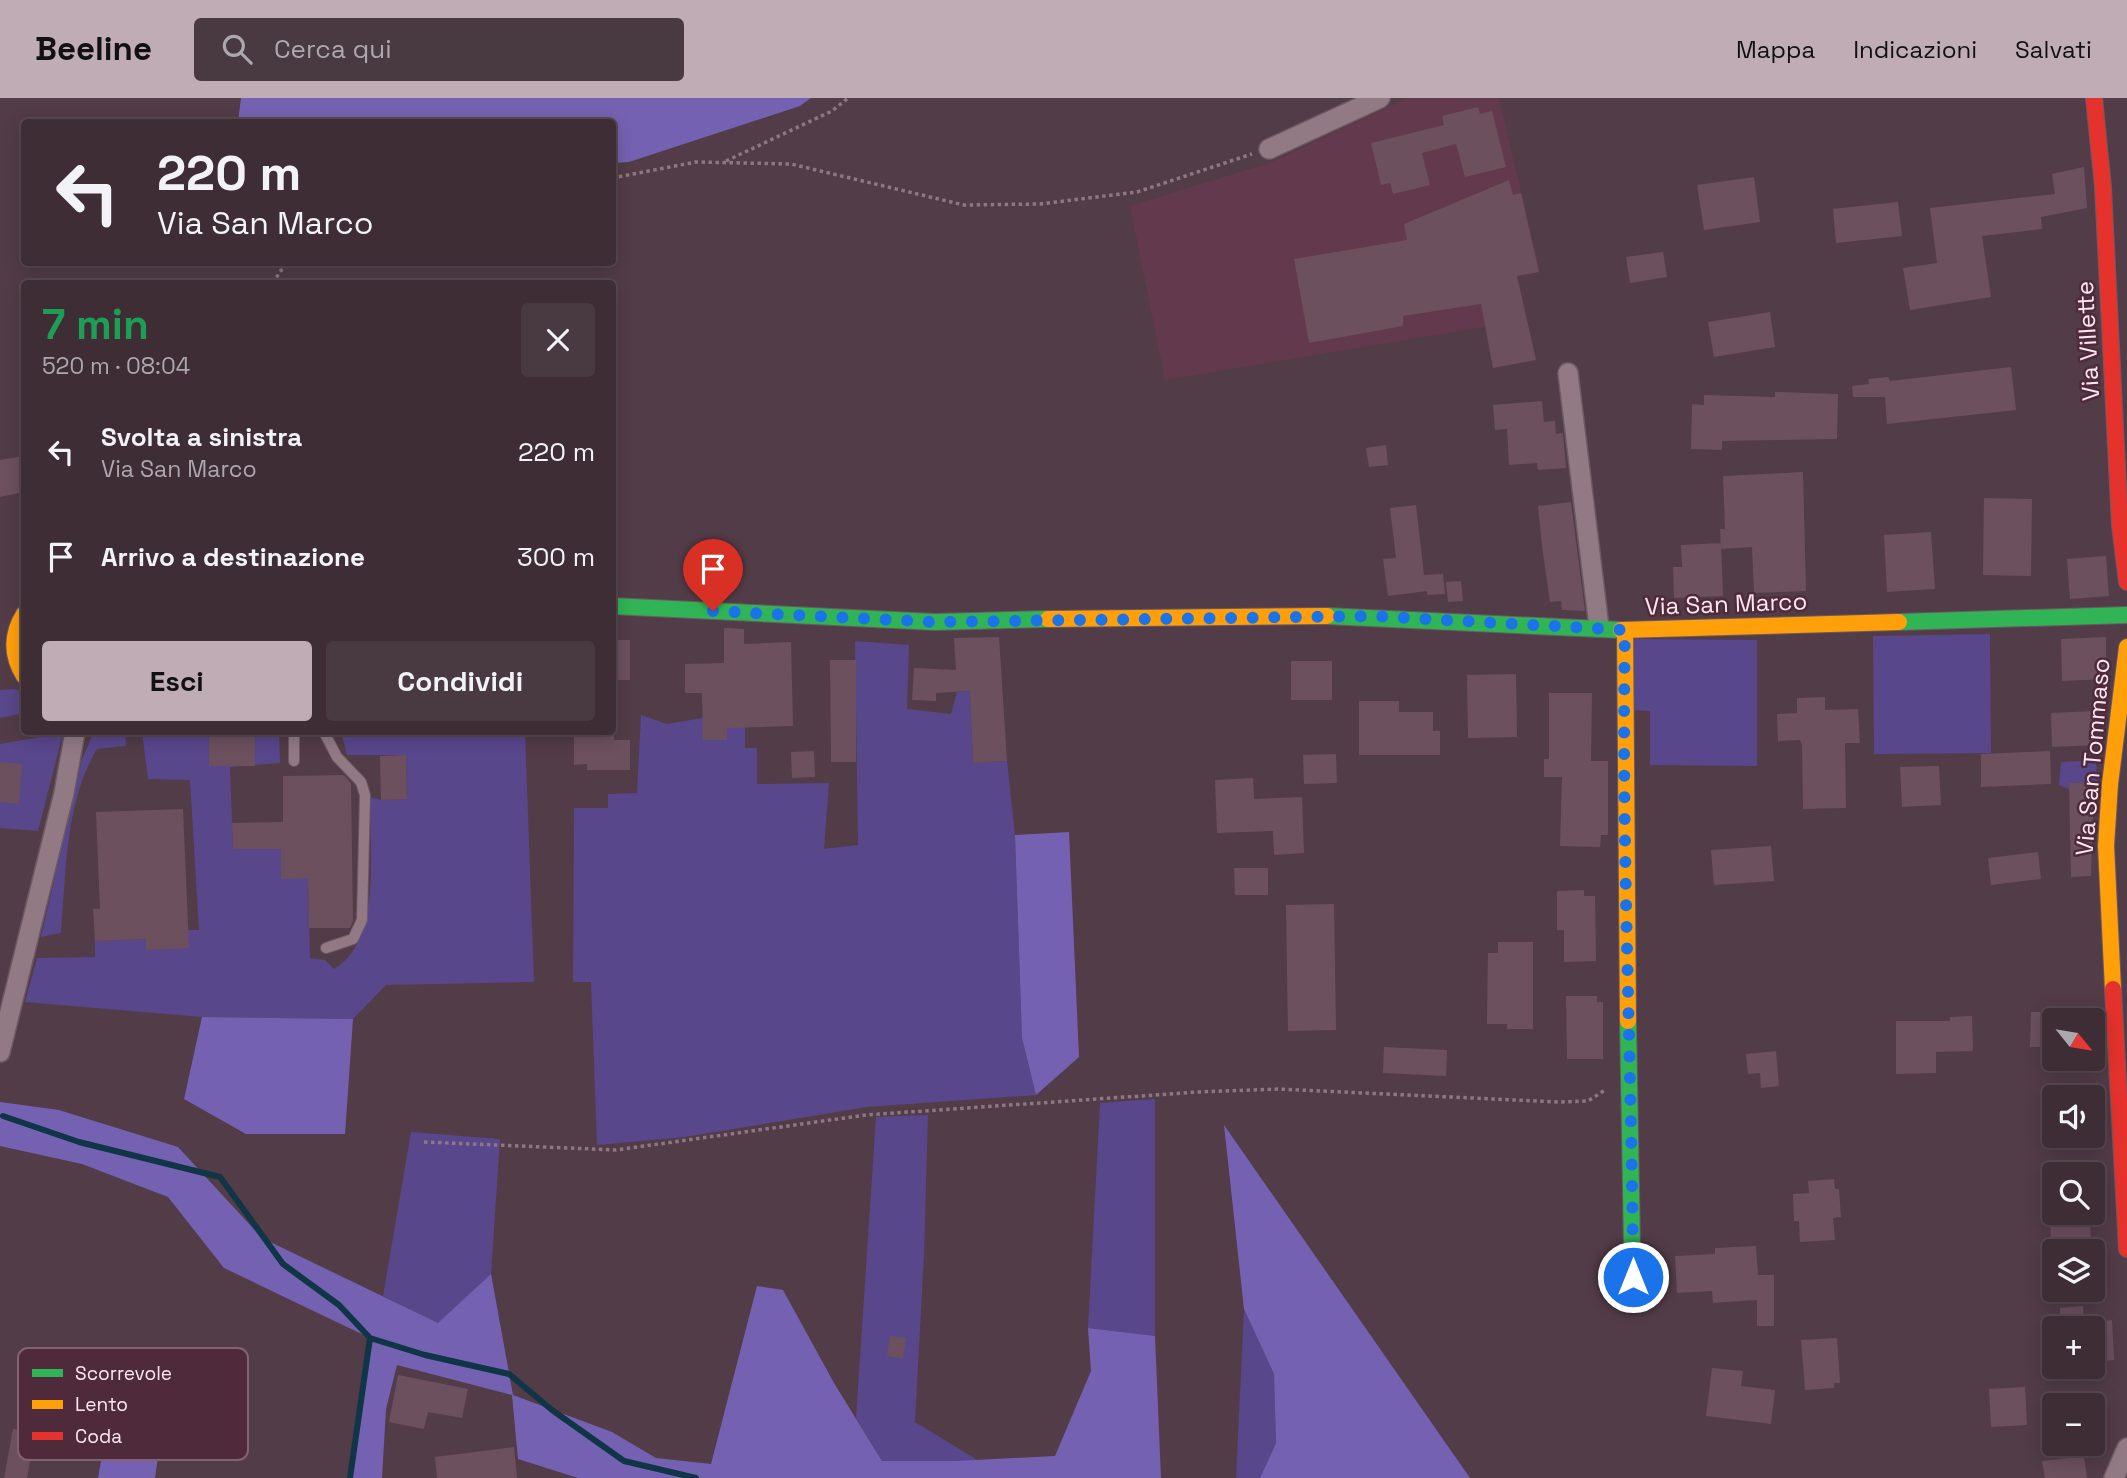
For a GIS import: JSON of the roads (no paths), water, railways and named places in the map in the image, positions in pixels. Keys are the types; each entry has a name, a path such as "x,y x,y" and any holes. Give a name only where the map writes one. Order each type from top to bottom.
{"street":[{"path":"1269,149 1380,98"},
{"name":"Via Villette","path":"2094,98 2103,187 2120,526 2127,582"},
{"path":"1568,373 1599,627"},
{"name":"Via San Marco","path":"616,606 935,622 1372,616 1625,630 2127,615"},
{"path":"21,620 15,631 13,647 21,672"},
{"path":"1625,630 1623,775 1631,1066 1633,1303"},
{"path":"0,667 13,647"},
{"name":"Via San Tommaso","path":"2127,648 2110,784 2106,846 2127,1249"},
{"path":"7,683 21,680"},
{"path":"0,1052 64,793 74,735"},
{"path":"2114,1478 2127,1448"}],"lane":[{"path":"294,735 294,761"},
{"path":"326,735 337,757 361,782 365,794 362,920 353,939 326,948"}],"waterway":[{"path":"3,1116 79,1142 220,1177 283,1264 339,1305 370,1338 425,1355 509,1374 552,1410 624,1461 696,1478"},
{"path":"350,1478 370,1338"}]}
